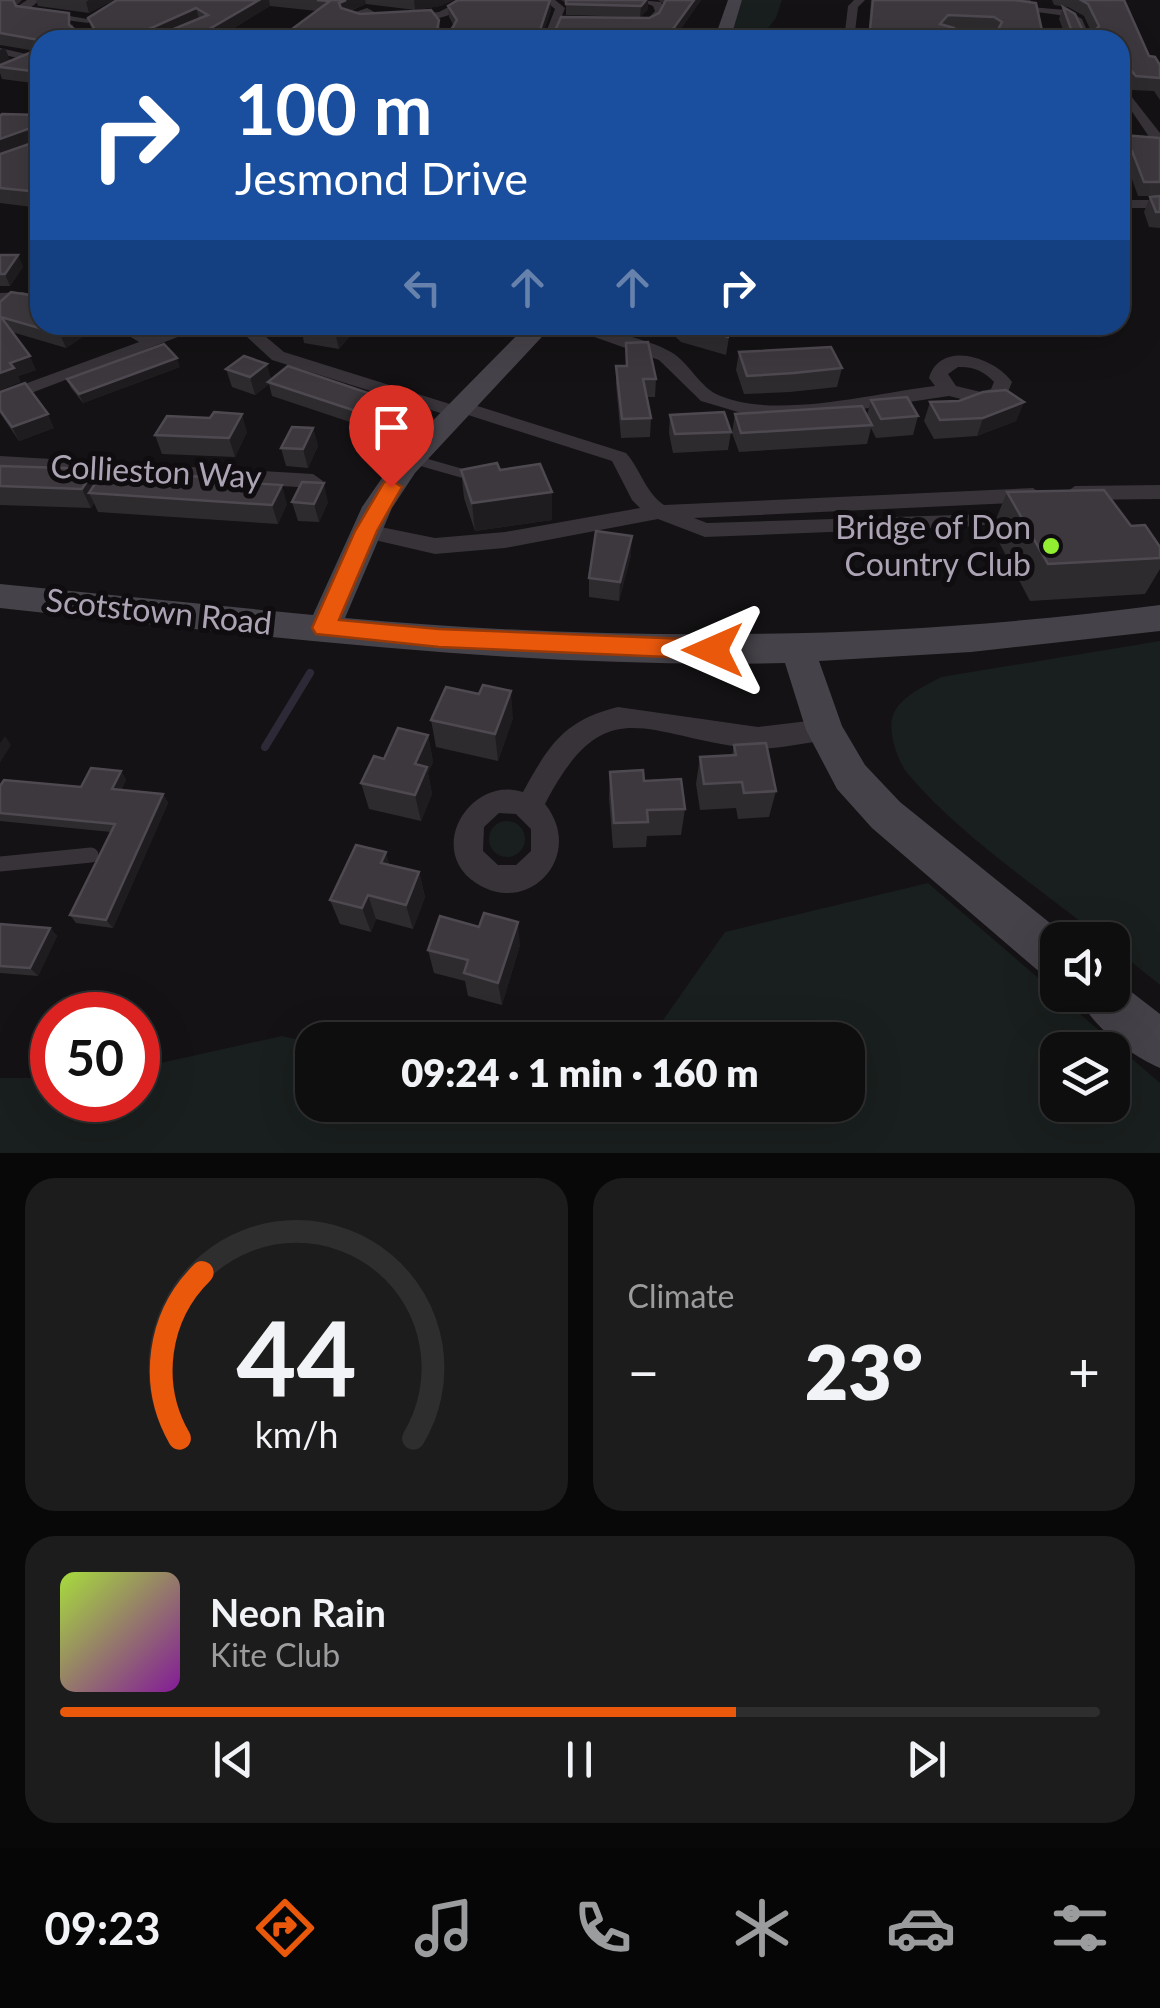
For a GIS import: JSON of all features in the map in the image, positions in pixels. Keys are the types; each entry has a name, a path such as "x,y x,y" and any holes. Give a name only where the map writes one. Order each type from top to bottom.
{"street":[{"path":"35,0 23,6 25,12 88,20"},
{"path":"377,16 442,21 468,0"},
{"path":"552,30 560,8 554,0"},
{"path":"616,26 651,21 660,7 643,0"},
{"path":"725,30 735,0"},
{"path":"849,30 852,6 860,0"},
{"path":"954,0 1062,12 1078,21 1082,30"},
{"path":"80,30 88,20 102,14"},
{"path":"555,22 572,22"},
{"path":"0,50 30,55"},
{"path":"13,66 30,58"},
{"path":"1130,100 1160,141"},
{"path":"1140,141 1160,141"},
{"path":"1130,204 1160,204"},
{"path":"0,298 30,301"},
{"path":"142,335 152,343"},
{"path":"0,399 174,335"},
{"path":"254,335 278,356 619,457 629,468 642,500 660,512 713,530 989,519"},
{"path":"324,628 366,531 412,460 531,335"},
{"path":"600,335 665,356 708,396 758,412 809,412 865,400 950,390"},
{"name":"Collieston Way","path":"0,462 312,481"},
{"path":"366,531 435,546 505,540 660,512 1160,492"},
{"name":"Scotstown Road","path":"0,596 376,634 652,650 798,650 1057,633 1160,618"},
{"path":"798,650 825,730 851,777 886,815 1040,943"},
{"path":"530,808 550,763 576,732 601,720 632,715 749,738 825,730"},
{"path":"1121,1012 1160,1044"}],"lane":[{"path":"412,460 487,480"},
{"path":"0,864 91,855"}],"shaded area":[{"path":"742,0 782,0 767,30 732,30"},
{"path":"1160,641 1160,985 1130,961 1130,922 1081,922 952,819 904,769 894,746 893,715 914,692 941,677"},
{"path":"507,821 520,826 525,839 520,852 507,857 494,852 489,839 494,826"},
{"path":"928,883 1040,980 1040,1012 1078,1012 1101,1032 1040,1032 1040,1122 1130,1122 1130,1057 1160,1083 1160,1153 0,1153 0,1078 30,1078 30,1122 160,1122 160,1063 282,1036 295,1039 295,1122 865,1122 865,1022 662,1022 725,932"}],"building":[{"path":"0,0 69,13 69,25 75,30 30,30 30,38 0,33"},
{"path":"117,0 259,0 208,30 171,30 208,15 196,8 149,29 159,30 92,30 88,18"},
{"path":"317,0 346,0 339,3 341,8 360,14 431,10 439,20 437,30 291,30 330,1"},
{"path":"458,0 550,0 540,30 451,30 457,20 448,6"},
{"path":"566,0 646,0 641,6 566,4"},
{"path":"666,0 694,0 672,30 555,30 561,17 649,18 659,13"},
{"path":"873,0 1014,0 1036,3 1042,30 1000,30 1002,22 994,17 948,15 940,24 954,30 870,30"},
{"path":"1081,0 1124,0 1149,56 1155,57 1160,65 1160,78 1136,76 1130,69 1130,30 1096,30 1099,26 1088,4"},
{"path":"1063,7 1075,14 1083,30 1071,30"},
{"path":"30,53 30,71 0,65"},
{"path":"30,115 30,128 0,139 0,116"},
{"path":"1130,136 1160,138 1160,182 1144,182"},
{"path":"30,144 30,191 0,188 0,154"},
{"path":"1160,196 1160,212 1156,212 1150,197"},
{"path":"0,255 18,255 5,274 0,274"},
{"path":"11,292 30,295 30,325 1,317 30,356 10,363 14,368 0,373 0,302"},
{"path":"648,342 656,379 643,379 651,418 622,419 616,366 627,366 626,343"},
{"path":"164,344 177,358 79,394 67,379"},
{"path":"831,347 842,368 747,376 739,352"},
{"path":"244,356 267,364 250,377 226,369"},
{"path":"288,366 383,398 365,414 268,382"},
{"path":"25,383 48,414 12,427 0,410 0,392"},
{"path":"1006,390 1024,402 983,418 940,420 930,402 959,401 983,392"},
{"path":"907,397 918,416 881,419 871,400"},
{"path":"862,406 872,425 741,433 735,414"},
{"path":"214,412 242,414 229,438 155,435 167,416 210,418"},
{"path":"724,412 731,432 675,434 670,415"},
{"path":"292,427 313,428 303,449 281,448"},
{"path":"497,463 500,470 540,464 552,492 472,503 461,470"},
{"path":"0,466 95,469 82,489 0,486"},
{"path":"102,473 238,478 236,482 282,485 272,505 89,493"},
{"path":"302,482 324,483 314,504 292,502"},
{"path":"1104,490 1131,526 1145,525 1160,547 1160,558 1048,564 1007,492"},
{"path":"596,531 632,536 620,582 589,578"},
{"path":"483,685 511,691 495,734 431,720 446,687 479,694"},
{"path":"398,728 428,735 415,764 427,767 415,795 361,783 374,756 384,759"},
{"path":"766,743 776,791 744,793 742,782 704,784 700,757 736,755 734,745"},
{"path":"91,768 121,771 112,789 163,794 106,920 70,915 115,824 0,813 0,786 4,780 81,787"},
{"path":"643,770 644,781 681,779 685,809 647,810 648,822 614,823 610,772"},
{"path":"356,845 386,852 381,863 419,872 406,905 368,895 362,908 330,900"},
{"path":"484,913 518,922 498,983 464,973 468,960 428,950 440,916 479,927"},
{"path":"0,924 50,928 30,968 0,966"}],"waterway":[{"path":"265,747 310,673"}],"place":[{"name":"Bridge of Don Country Club","path":"1051,546"}],"route":[{"path":"391,487 366,531 324,628 439,638 713,650"}]}
